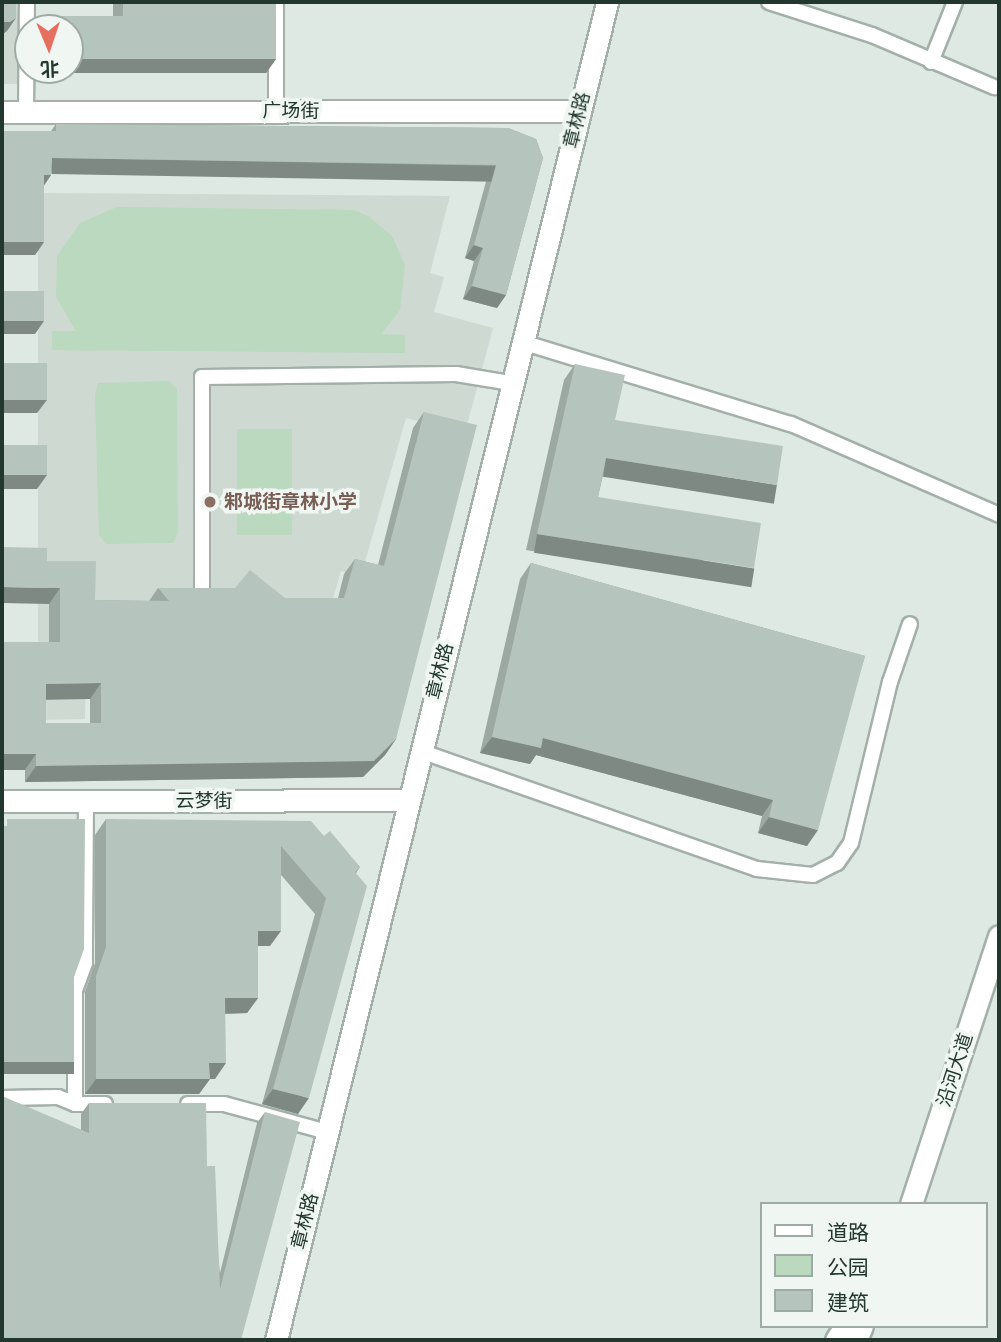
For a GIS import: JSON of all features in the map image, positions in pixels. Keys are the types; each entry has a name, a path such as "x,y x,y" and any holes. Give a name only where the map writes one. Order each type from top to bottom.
{"street":[{"name":"章林路","path":"276,1340 407,800 607,2"},
{"name":"广场街","path":"2,112 579,111"},
{"name":"云梦街","path":"2,801 407,800"},
{"name":"沿河大道","path":"912,1202 999,936"}],"lane":[{"path":"26,112 27,2"},
{"path":"276,2 276,111"},
{"path":"769,2 872,35 994,87"},
{"path":"931,62 955,2"},
{"path":"522,342 791,424 999,515"},
{"path":"202,592 202,376 456,374 511,383"},
{"path":"420,751 757,869 813,875 837,863 851,843 890,682 910,624"},
{"path":"75,1104 75,990 85,963 86,801"},
{"path":"2,1098 58,1097 75,1104 116,1104"},
{"path":"170,1104 224,1104 327,1132"}],"shaded area":[{"path":"2,2 20,2 20,14 14,14 14,84 2,84"},
{"name":"邾城街章林小学","path":"38,193 450,196 430,273 444,277 434,312 493,328 465,433 406,418 361,576 341,571 315,663 86,664 85,719 38,720"}],"green space":[{"path":"117,207 353,210 368,216 392,236 405,265 400,310 381,334 405,335 405,353 52,350 52,331 76,331 56,297 57,256 80,223"},
{"path":"169,381 177,389 178,533 173,543 106,544 99,535 95,395 98,383"},
{"path":"237,429 292,429 292,535 237,535"}],"building":[{"path":"2,2 16,2 14,19 2,22"},
{"path":"123,2 276,2 276,59 84,59 84,16 123,16"},
{"path":"56,124 508,128 536,139 543,158 506,295 472,286 483,248 474,245 496,165 52,158 51,175 44,175 44,242 2,242 2,131 56,131"},
{"path":"2,291 44,291 44,321 2,321"},
{"path":"2,363 47,363 47,400 2,400"},
{"path":"575,364 625,375 615,420 783,446 777,485 606,458 598,497 761,523 754,568 537,534"},
{"path":"424,412 477,425 396,739 374,761 36,766 36,754 2,754 2,642 60,642 60,588 2,587 2,547 47,548 47,561 96,561 95,600 169,601 158,588 235,588 250,570 285,598 344,598 355,559 384,566","holes":["101,683 101,723 46,723 46,684"]},
{"path":"2,445 47,445 47,475 2,475"},
{"path":"531,563 865,656 818,830 769,817 773,800 543,738 541,748 492,737"},
{"path":"7,819 85,819 84,949 74,977 74,1062 2,1062 2,826 7,826"},
{"path":"106,819 311,821 324,836 330,831 360,867 355,872 367,886 309,1098 273,1089 326,898 281,846 281,931 258,931 258,998 225,998 226,1063 209,1063 210,1079 96,1079 96,976 106,947"},
{"path":"2,1096 89,1133 89,1103 206,1103 207,1166 215,1166 220,1289 265,1112 300,1122 241,1340 2,1340"}],"place":[{"name":"邾城街章林小学","path":"210,502"}]}
